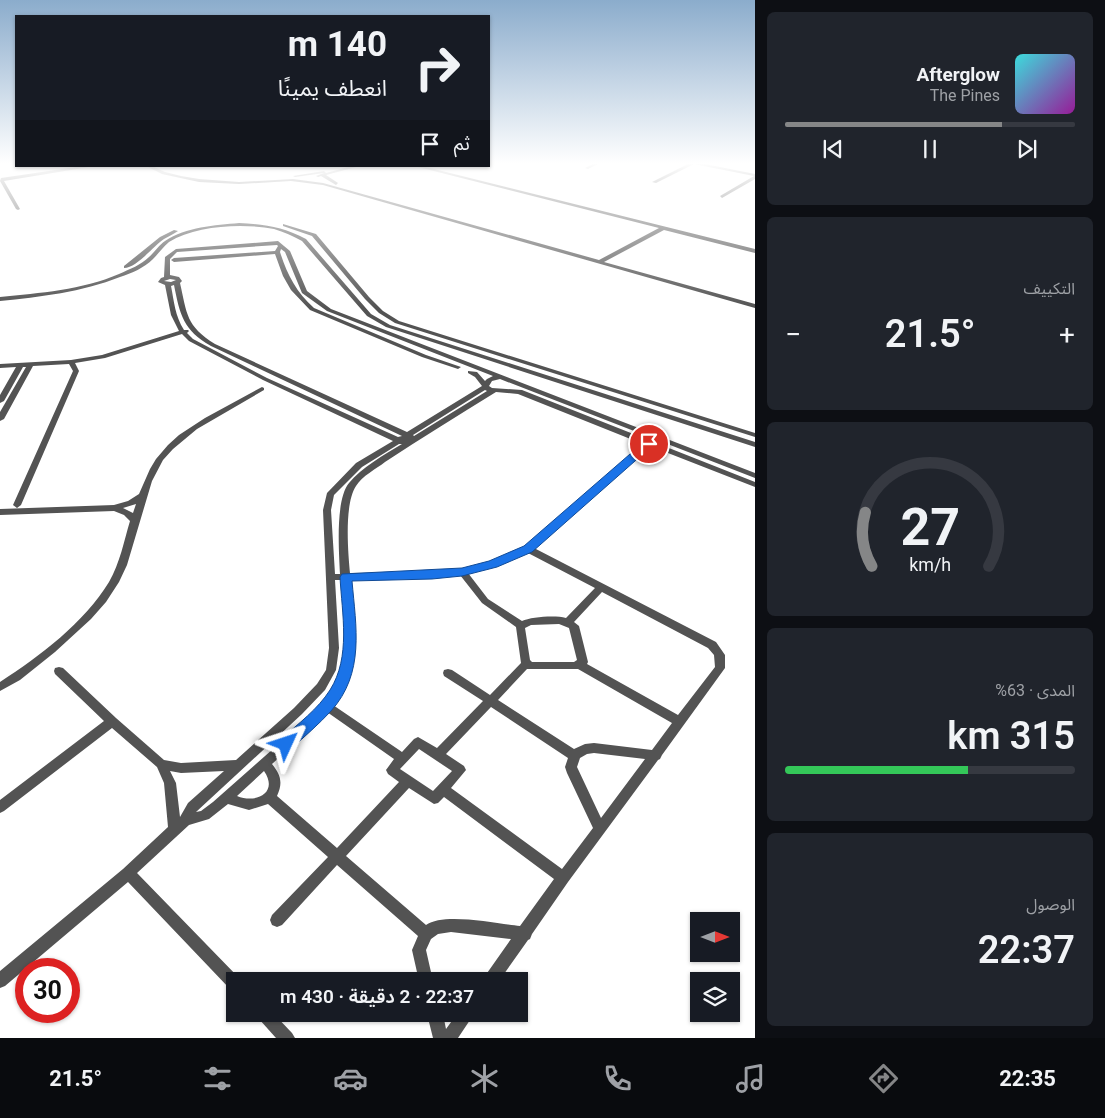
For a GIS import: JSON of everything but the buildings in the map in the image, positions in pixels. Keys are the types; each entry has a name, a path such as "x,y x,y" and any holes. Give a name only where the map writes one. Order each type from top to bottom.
{"street":[{"path":"420,211 599,262 614,261 669,228"},
{"path":"432,211 755,306"},
{"path":"601,211 669,228"},
{"path":"604,211 755,250"},
{"path":"1,296 72,284 110,274 137,260 160,238 183,229 236,221 274,223 295,227 314,236 367,298 390,318 401,323 755,435"},
{"path":"1,296 71,289 110,279 143,264 166,242 190,232 229,226 266,227 291,232 304,240 369,315 382,323 755,445"},
{"path":"607,262 669,228"},
{"path":"408,440 213,345 191,330 183,315 173,257 174,251 278,243 282,266 297,297 320,313 424,356 498,377 649,444 744,476 755,476"},
{"path":"408,440 281,386 205,348 182,332 173,316 167,258 279,249 286,251 301,289 322,306 456,364 479,376 486,386 493,391"},
{"path":"614,261 755,301"},
{"path":"282,266 291,265"},
{"path":"168,281 177,280"},
{"path":"0,366 71,362 112,355 191,330"},
{"path":"488,359 496,353"},
{"path":"17,505 76,371 76,367 71,362"},
{"path":"0,401 21,365"},
{"path":"0,419 30,365"},
{"path":"180,825 205,815 265,763 326,706 343,682 350,657 344,518 348,491 358,478 408,440 486,386 489,380 498,377"},
{"path":"281,386 290,381"},
{"path":"0,687 25,670 67,635 106,594 121,568 143,495 154,467 176,441 204,421 262,389"},
{"path":"0,981 128,873 180,825 192,807 236,765 298,711 327,678 333,661 334,648 326,520 330,495 345,477 360,465 493,391 515,391 575,411 744,476 755,485"},
{"path":"473,395 481,398"},
{"path":"330,577 416,576 462,572 493,564 528,549 649,444"},
{"path":"0,512 115,508 131,503 143,495"},
{"path":"115,508 127,513 136,521"},
{"path":"497,972 563,878 720,668 722,660 719,652 712,645 528,549"},
{"path":"462,572 485,601 521,626"},
{"path":"568,622 601,587"},
{"path":"521,626 529,622 568,622 574,626 583,658 580,665"},
{"path":"521,626 526,664"},
{"path":"526,664 533,667 580,665 680,722"},
{"path":"438,755 526,664"},
{"path":"59,670 112,721 161,764 170,783 180,825"},
{"path":"448,673 575,756"},
{"path":"326,706 403,759"},
{"path":"0,807 112,721"},
{"path":"418,742 438,755 460,770 434,799 392,770 418,742"},
{"path":"600,830 573,773 571,767 575,756 581,750 594,748 656,756"},
{"path":"226,797 248,805 263,801 269,797 275,783 274,776 265,763"},
{"path":"161,764 181,768 236,765"},
{"path":"278,920 408,781"},
{"path":"443,789 563,878"},
{"path":"269,797 426,934"},
{"path":"128,873 226,975"},
{"path":"424,972 419,950 426,934 435,927 445,924 525,934"},
{"path":"272,1022 287,1038"},
{"path":"437,1022 442,1038"},
{"path":"449,1038 460,1022"}],"route":[{"path":"286,744 326,706 343,682 350,657 346,577 409,576 462,572 493,564 528,549 547,530 649,444"}]}
